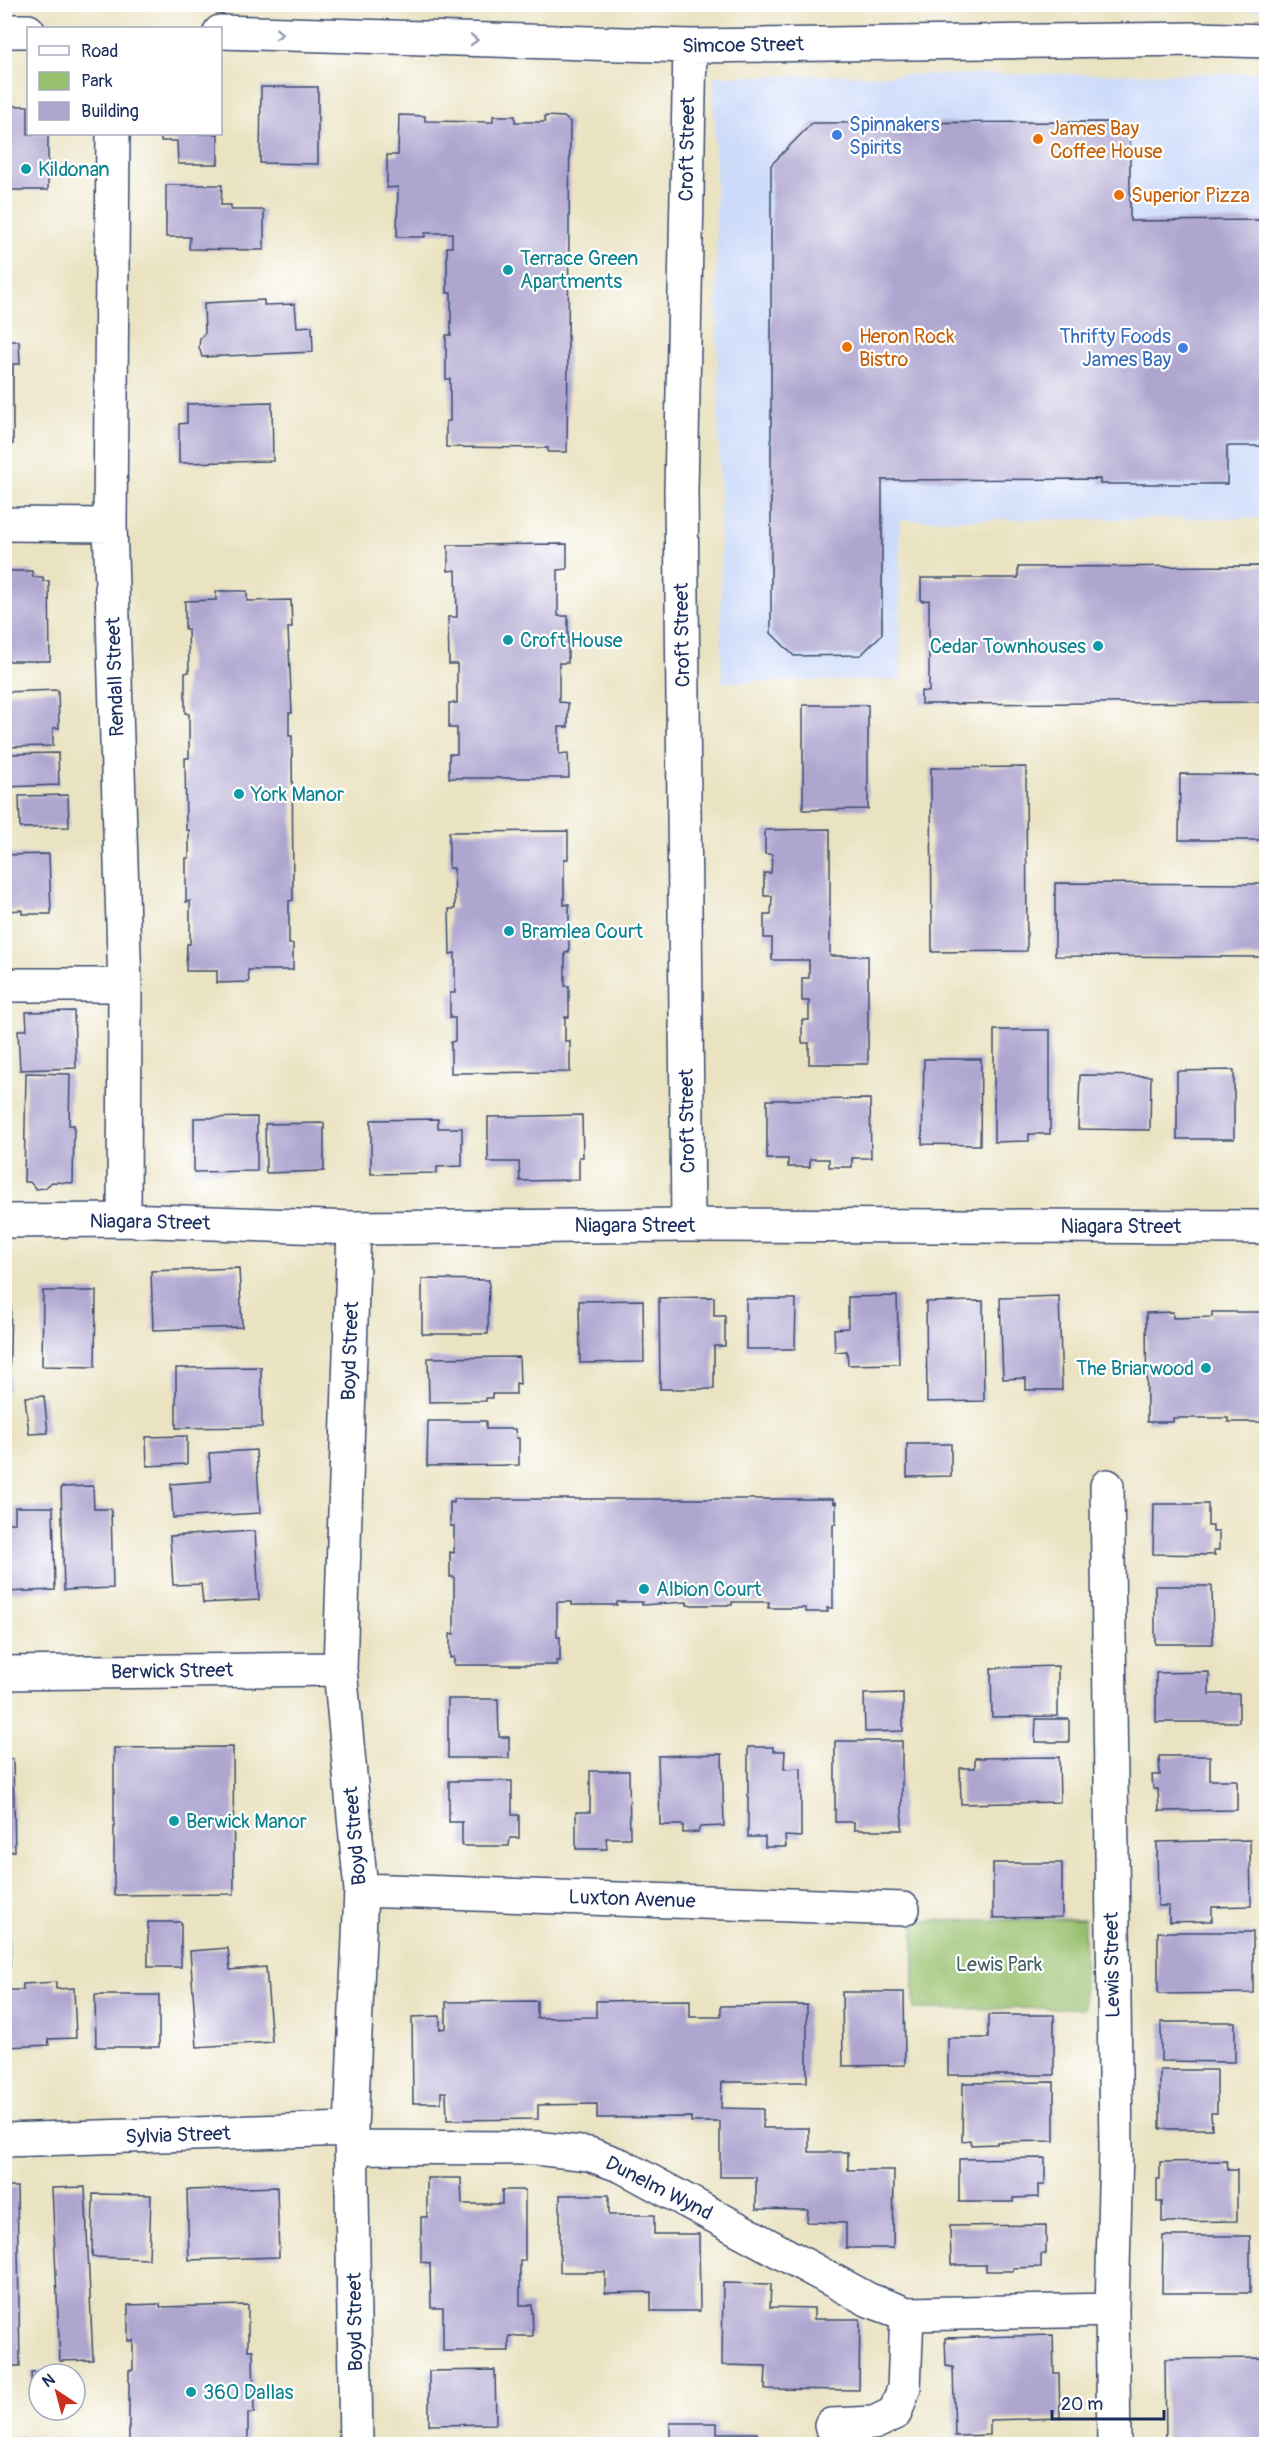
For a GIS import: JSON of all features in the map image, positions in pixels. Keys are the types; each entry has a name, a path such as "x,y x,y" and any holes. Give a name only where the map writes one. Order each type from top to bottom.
{"street":[{"path":"4,31 27,31"},
{"name":"Simcoe Street","path":"222,32 690,46 1106,40 1266,41"},
{"name":"Croft Street","path":"688,1225 681,490 690,46"},
{"name":"Rendall Street","path":"113,135 110,525 125,985 124,1220"},
{"path":"4,524 110,525"},
{"path":"4,985 125,985"},
{"name":"Niagara Street","path":"4,1221 124,1220 354,1228 688,1225 1266,1227"},
{"name":"Boyd Street","path":"354,1228 340,1669 361,1890 352,2138 356,2445"},
{"name":"Lewis Street","path":"1107,1486 1116,2147 1112,2310 1114,2445"},
{"name":"Berwick Street","path":"4,1673 340,1669"},
{"name":"Luxton Avenue","path":"361,1890 903,1909"},
{"name":"Dunelm Wynd","path":"352,2138 535,2148 589,2154 622,2166 869,2300 907,2314 1112,2310"},
{"name":"Sylvia Street","path":"4,2140 352,2138"},
{"path":"831,2426 874,2423 895,2412 904,2388 907,2314"}],"shaded area":[{"path":"1128,4 1266,4 1266,10 1128,11"},
{"path":"1266,73 1266,518 900,520 901,680 722,682 714,76"}],"green space":[{"name":"Lewis Park","path":"1084,1919 1084,2008 914,2009 914,1921"}],"building":[{"path":"261,87 318,87 318,164 260,163"},
{"path":"4,106 27,106 27,135 48,135 48,190 4,190"},
{"name":"Terrace Green Apartments","path":"399,115 425,116 425,121 493,122 493,116 515,116 515,122 545,122 545,116 564,117 570,122 567,452 548,452 548,448 446,447 446,421 450,421 450,379 446,379 446,335 451,335 451,293 447,293 447,247 452,247 452,233 425,233 425,237 397,237 398,187 387,188 387,155 398,155"},
{"path":"1115,122 1130,137 1130,221 1266,220 1266,446 1227,446 1227,484 1100,484 1100,479 882,480 882,634 861,655 794,656 771,633 771,165 812,123"},
{"path":"161,135 218,135 218,164 178,164 177,141 161,141"},
{"path":"166,185 222,185 221,205 231,205 231,210 264,210 264,250 189,249 190,237 166,237"},
{"path":"264,300 264,305 295,304 297,327 312,326 313,352 202,357 199,347 200,338 205,333 204,303"},
{"path":"4,341 19,341 20,364 13,364 13,444 7,444 8,449 4,449"},
{"path":"272,402 273,461 179,463 179,424 187,423 187,404"},
{"name":"Croft House","path":"567,544 567,569 558,570 558,616 568,616 568,663 559,663 559,702 568,703 568,727 559,727 559,754 568,753 569,778 449,778 449,754 457,754 457,728 449,728 449,703 457,703 457,664 449,664 448,617 457,617 456,570 448,571 448,545"},
{"name":"Cedar Townhouses","path":"1266,566 1266,702 921,704 921,691 929,692 929,600 921,601 921,578 1018,578 1018,567"},
{"path":"4,571 32,571 33,577 43,577 43,581 49,581 50,661 4,661"},
{"name":"York Manor","path":"216,591 247,591 247,601 291,600 292,628 288,628 292,713 289,713 289,736 292,736 293,900 289,901 289,944 293,944 293,970 248,970 249,982 217,983 217,971 186,971 187,944 190,944 190,901 186,902 186,858 189,858 189,830 186,830 185,758 189,758 189,714 185,713 185,673 189,672 185,601 216,600"},
{"path":"58,690 59,728 53,728 53,746 4,747 4,692"},
{"path":"803,705 868,705 868,809 803,810"},
{"path":"58,753 59,785 4,787 4,754"},
{"path":"1026,767 1027,951 932,952 931,768"},
{"path":"1180,774 1266,775 1266,840 1179,840"},
{"path":"68,795 69,827 20,828 19,796"},
{"path":"830,829 830,956 868,956 868,1064 809,1064 809,1043 802,1043 802,1020 809,1020 809,1001 802,1001 802,978 809,978 809,960 772,960 772,938 764,938 764,915 771,915 772,896 764,896 764,873 771,873 772,854 765,854 765,830"},
{"name":"Bramlea Court","path":"568,831 568,859 564,859 564,905 569,904 569,952 565,953 565,986 569,986 569,1017 565,1017 565,1041 570,1041 570,1072 451,1073 451,1042 455,1041 455,1018 450,1018 450,993 455,993 455,953 450,954 449,909 455,909 454,868 449,868 449,832"},
{"path":"49,854 51,914 22,914 22,910 6,911 4,855"},
{"path":"1055,883 1264,884 1263,957 1055,956"},
{"path":"74,1011 76,1068 20,1070 18,1030 27,1030 26,1012"},
{"path":"994,1030 1050,1030 1050,1134 1029,1134 1029,1141 994,1142"},
{"path":"924,1059 981,1059 980,1145 922,1144"},
{"path":"1234,1070 1234,1139 1177,1139 1177,1071"},
{"path":"26,1073 70,1074 69,1125 74,1125 73,1183 52,1182 45,1188 36,1189 30,1182 24,1182"},
{"path":"1080,1075 1151,1076 1150,1130 1078,1129"},
{"path":"870,1099 871,1158 852,1158 852,1167 829,1167 829,1159 810,1159 810,1167 788,1167 788,1159 767,1159 767,1100"},
{"path":"582,1115 583,1157 579,1157 579,1180 520,1181 519,1162 488,1162 488,1117"},
{"path":"257,1117 257,1171 194,1172 194,1118"},
{"path":"438,1119 438,1128 462,1128 462,1166 437,1167 437,1173 371,1174 371,1120"},
{"path":"324,1123 324,1171 266,1173 265,1124"},
{"path":"239,1268 242,1327 153,1330 151,1271"},
{"path":"422,1279 489,1280 488,1334 422,1334"},
{"path":"43,1291 96,1291 95,1367 42,1366"},
{"path":"897,1296 899,1364 848,1365 847,1351 835,1352 834,1329 848,1328 848,1297"},
{"path":"1059,1296 1062,1390 1026,1390 1026,1378 1003,1379 1000,1298"},
{"path":"714,1297 714,1316 725,1316 725,1346 714,1346 714,1389 660,1389 659,1298"},
{"path":"746,1299 796,1299 795,1349 746,1349"},
{"path":"643,1300 644,1362 580,1363 579,1301"},
{"path":"983,1301 984,1401 927,1402 926,1302"},
{"path":"4,1302 11,1302 9,1390 4,1390"},
{"name":"The Briarwood","path":"1173,1312 1173,1318 1212,1317 1212,1312 1262,1312 1262,1317 1266,1317 1266,1422 1228,1422 1228,1418 1173,1418 1173,1422 1147,1422 1146,1313"},
{"path":"519,1357 520,1384 516,1383 516,1394 492,1394 493,1398 486,1398 486,1401 429,1402 428,1358"},
{"path":"261,1367 262,1427 176,1428 176,1368"},
{"path":"44,1396 48,1433 29,1434 25,1397"},
{"path":"428,1421 486,1421 486,1429 515,1429 516,1438 519,1438 519,1465 427,1466"},
{"path":"187,1436 187,1464 147,1466 146,1437"},
{"path":"907,1444 951,1444 951,1476 907,1477"},
{"path":"256,1450 260,1513 173,1518 171,1484 211,1481 209,1453"},
{"path":"93,1486 94,1509 111,1509 113,1588 64,1590 61,1487"},
{"name":"Albion Court","path":"454,1499 833,1499 833,1503 836,1502 836,1524 833,1524 833,1608 827,1608 828,1612 806,1612 806,1608 768,1608 769,1602 732,1602 732,1605 687,1605 687,1602 642,1605 642,1602 617,1602 617,1605 572,1605 572,1602 557,1602 560,1661 556,1661 557,1665 454,1665 454,1657 450,1658 450,1634 454,1634 454,1577 450,1577 450,1552 454,1553 454,1526 450,1526 450,1502 454,1503"},
{"path":"1154,1504 1208,1504 1208,1526 1213,1526 1213,1532 1219,1532 1219,1550 1213,1550 1215,1555 1153,1554"},
{"path":"15,1507 53,1507 55,1590 4,1592 4,1523 15,1523"},
{"path":"255,1531 259,1600 203,1603 201,1584 173,1585 170,1536"},
{"path":"1155,1586 1212,1586 1213,1644 1155,1644"},
{"path":"1058,1666 1058,1716 992,1717 991,1668"},
{"path":"1209,1672 1209,1694 1239,1694 1239,1722 1156,1722 1156,1673"},
{"path":"903,1693 903,1731 865,1732 864,1694"},
{"path":"448,1699 498,1699 499,1737 509,1737 509,1758 448,1758"},
{"path":"1036,1719 1069,1719 1069,1742 1035,1742"},
{"path":"835,1741 902,1741 902,1830 854,1830 854,1822 835,1822"},
{"name":"Berwick Manor","path":"233,1747 234,1894 114,1895 114,1748"},
{"path":"748,1747 773,1747 773,1751 785,1751 784,1769 801,1768 801,1837 785,1836 786,1847 765,1847 765,1837 748,1837"},
{"path":"722,1754 724,1826 700,1827 698,1832 683,1833 683,1825 660,1825 658,1756"},
{"path":"1159,1756 1210,1756 1210,1780 1237,1780 1237,1810 1159,1811 1158,1789 1153,1789 1152,1775 1160,1775"},
{"path":"1059,1757 1060,1802 961,1804 960,1768 975,1768 975,1758"},
{"path":"13,1759 15,1851 4,1852 4,1760"},
{"path":"590,1771 629,1771 630,1838 606,1838 607,1849 576,1849 576,1812 590,1812"},
{"path":"449,1781 512,1781 512,1815 519,1815 519,1838 510,1838 509,1846 462,1846 462,1822 449,1822"},
{"path":"1250,1840 1251,1906 1212,1907 1212,1921 1169,1922 1169,1906 1158,1906 1157,1842"},
{"path":"993,1863 1062,1863 1062,1917 993,1918"},
{"path":"148,1922 181,1922 181,1967 148,1967"},
{"path":"4,1925 9,1925 10,1966 4,1966"},
{"path":"1158,1932 1253,1932 1253,1993 1158,1994"},
{"path":"228,1948 230,1970 266,1967 272,2042 197,2047 190,1951"},
{"path":"56,1982 56,1989 74,1988 76,2038 48,2039 49,2045 7,2047 4,1990 23,1990 23,1984"},
{"path":"842,1992 904,1992 905,2065 843,2066"},
{"path":"95,1995 159,1995 159,2047 96,2047"},
{"path":"690,2000 690,2017 721,2017 721,2006 807,2005 807,2082 722,2082 721,2108 763,2109 763,2128 809,2128 809,2152 848,2152 848,2170 894,2170 893,2248 846,2248 846,2223 807,2222 808,2210 756,2209 756,2177 720,2177 720,2122 691,2122 691,2117 597,2118 597,2104 538,2105 538,2119 447,2120 446,2092 441,2092 441,2103 413,2103 412,2017 440,2016 440,2029 446,2028 446,2002 537,2001 537,2018 596,2017 596,2001"},
{"path":"988,2015 1054,2015 1054,2075 948,2075 948,2038 988,2038"},
{"path":"1161,2022 1235,2022 1235,2062 1161,2061"},
{"path":"1160,2070 1217,2070 1217,2113 1211,2113 1212,2129 1160,2129"},
{"path":"1054,2082 1054,2141 971,2145 970,2140 962,2141 963,2083"},
{"path":"1045,2158 1045,2185 1039,2185 1039,2197 1013,2198 1013,2202 959,2202 959,2159"},
{"path":"1227,2161 1228,2170 1237,2170 1237,2221 1162,2222 1162,2202 1157,2202 1160,2162"},
{"path":"427,2178 461,2178 462,2204 502,2204 502,2190 525,2190 525,2261 520,2261 520,2305 532,2305 533,2336 509,2336 509,2351 443,2351 443,2308 431,2308 430,2263 421,2262 421,2217 427,2217"},
{"path":"4,2187 17,2187 20,2366 4,2366"},
{"path":"85,2187 93,2360 60,2361 52,2188"},
{"path":"277,2187 279,2257 189,2260 187,2190"},
{"path":"93,2194 151,2195 149,2259 92,2257"},
{"path":"560,2195 609,2195 609,2215 654,2215 654,2234 699,2234 700,2311 651,2311 651,2292 605,2293 605,2272 560,2272"},
{"path":"1046,2225 1046,2254 1041,2254 1041,2267 1013,2268 1013,2271 986,2271 986,2265 951,2265 950,2226"},
{"path":"1163,2236 1250,2236 1250,2293 1162,2293"},
{"path":"723,2283 771,2284 770,2307 814,2308 814,2319 860,2319 859,2390 765,2389 766,2366 722,2365"},
{"name":"360 Dallas","path":"160,2304 160,2307 248,2305 248,2350 253,2350 254,2413 248,2413 248,2444 129,2444 129,2370 133,2370 133,2340 128,2341 128,2305"},
{"path":"1053,2335 1054,2373 1059,2373 1060,2418 990,2420 990,2435 955,2436 953,2367 946,2366 945,2338"},
{"path":"1266,2358 1266,2444 1166,2444 1165,2359"},
{"path":"495,2370 496,2424 429,2425 429,2371"},
{"path":"670,2423 717,2423 717,2433 757,2433 757,2442 801,2442 801,2444 670,2444"},
{"path":"67,2438 67,2444 4,2444 4,2441"},
{"path":"637,2441 637,2444 552,2444 552,2443"}],"place":[{"name":"Spinnakers Spirits","path":"837,135"},
{"name":"James Bay Coffee House","path":"1038,139"},
{"name":"Kildonan","path":"26,169"},
{"name":"Superior Pizza","path":"1119,195"},
{"name":"Terrace Green Apartments","path":"508,270"},
{"name":"Heron Rock Bistro","path":"847,347"},
{"name":"Thrifty Foods James Bay","path":"1183,348"},
{"name":"Croft House","path":"508,640"},
{"name":"Cedar Townhouses","path":"1098,646"},
{"name":"York Manor","path":"239,794"},
{"name":"Bramlea Court","path":"509,931"},
{"name":"The Briarwood","path":"1206,1368"},
{"name":"Albion Court","path":"644,1589"},
{"name":"Berwick Manor","path":"174,1821"},
{"name":"360 Dallas","path":"191,2392"}]}
